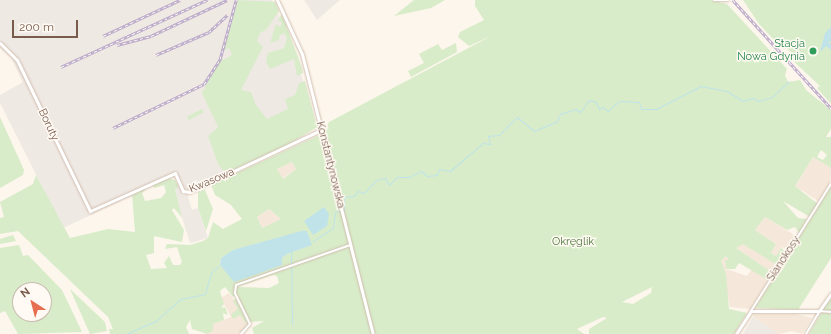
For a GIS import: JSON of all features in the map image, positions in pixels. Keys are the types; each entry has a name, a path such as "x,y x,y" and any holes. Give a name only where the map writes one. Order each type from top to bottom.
{"street":[{"name":"Konstantynowska","path":"277,0 302,54 373,334"},
{"path":"714,0 728,0"},
{"name":"Boruty","path":"0,43 17,60 90,211"},
{"name":"Kwasowa","path":"90,211 176,173 183,191 189,192 322,130"},
{"name":"Sianokosy","path":"736,334 831,184"},
{"path":"241,334 248,330 249,323 235,293 236,285 350,245"},
{"path":"806,334 831,294"},
{"path":"751,311 831,312"}],"shaded area":[{"path":"0,0 272,0 293,47 317,127 286,146 189,190 184,188 177,175 63,228 0,103 0,95 23,82 11,58 0,48"},
{"path":"304,0 340,0 317,20"},
{"path":"813,157 831,168 831,180 818,201 795,186"},
{"path":"292,162 296,169 282,179 277,169"},
{"path":"179,187 183,196 187,194 192,210 198,208 208,238 190,243 178,205 175,189"},
{"path":"269,209 281,219 262,228 257,217"},
{"path":"765,217 796,236 787,250 782,247 776,256 771,253 776,244 755,230"},
{"path":"743,243 777,265 773,273 736,248"},
{"path":"726,256 729,260 726,269 747,276 752,269 768,280 750,309 730,307 721,261"},
{"path":"229,293 246,317 247,328 238,334 207,334 213,331 213,324 231,317 221,298"},
{"path":"754,314 796,314 812,318 802,334 792,331 779,334 753,317"},
{"path":"753,317 773,330 779,334 743,334"}],"green space":[{"path":"238,0 275,2 279,11 267,29 260,33 257,41 263,47 241,90 251,92 256,105 267,119 288,109 285,99 295,95 299,83 305,81 317,127 286,146 226,173 219,166 208,136 218,127 202,93 221,56 223,60 232,55 229,48 223,51"},
{"path":"414,0 445,0 431,8 394,16"},
{"name":"Okręglik","path":"475,0 711,0 727,4 787,69 785,75 788,82 800,80 806,90 831,110 831,129 826,137 831,137 831,168 813,157 795,186 818,204 810,217 783,201 798,218 807,219 799,233 795,227 787,230 765,217 755,230 776,244 771,253 776,256 781,248 787,252 777,265 743,244 736,248 773,273 768,280 739,263 735,269 726,269 725,260 729,260 726,256 721,261 726,274 729,309 747,313 734,334 589,334 589,329 607,318 603,317 577,329 584,334 254,334 252,328 264,321 250,322 237,295 233,297 225,287 220,291 224,304 221,308 225,307 228,315 223,313 224,320 213,324 213,331 207,334 192,329 190,320 186,327 189,334 110,334 109,329 113,329 108,317 18,231 0,234 0,218 4,217 0,202 33,184 36,175 70,238 108,229 135,232 132,194 148,187 142,193 145,201 161,198 166,192 164,185 155,188 152,185 168,178 175,180 179,187 175,189 182,218 174,208 172,210 184,230 182,242 154,236 154,253 146,255 151,269 167,268 164,263 169,256 173,265 180,265 182,262 177,247 165,249 167,244 190,245 203,241 208,238 213,222 223,229 242,219 231,205 215,195 211,185 324,133 329,122 491,36 469,46 458,37 460,32 484,20 475,6","holes":["821,150 827,155 823,160 817,157","292,162 296,169 283,179 277,169","269,209 281,219 262,228 257,217","307,231 311,245 287,254 282,258 282,265 235,281 220,265 221,258 233,250","273,275 277,276 279,283 269,288 237,287","652,287 651,293 633,304 622,302"]},
{"path":"743,0 831,0 831,104 817,88 820,86 790,58 792,54 786,47 778,44 759,24"},
{"path":"282,14 302,68 303,73 297,76 294,59 270,69 266,62 268,53 284,48 287,38 284,33 280,35 279,40 270,43 276,24 280,27 282,23 278,20"},
{"path":"456,43 457,52 411,77 408,71 424,63 419,54 438,44 442,50"},
{"path":"202,109 204,113 189,120 187,117"},
{"path":"0,117 24,170 23,175 0,188"},
{"path":"831,186 831,258 798,310 755,308"},
{"path":"204,188 213,209 206,231 198,208 198,192"},
{"path":"13,235 16,241 0,244 0,239"},
{"path":"19,245 23,256 28,255 62,290 82,332 18,334 5,311 0,313 0,248"},
{"path":"70,289 105,322 107,331 90,334"},
{"path":"831,296 831,311 823,311 823,308"},
{"path":"236,298 248,326 240,315 233,319 231,314 238,309 233,301"},
{"path":"821,313 831,313 831,334 809,334"}],"water":[{"path":"831,27 831,41 827,44 831,43 831,50 826,46 820,52 825,33"},
{"path":"324,207 329,214 327,226 313,235 304,221"},
{"path":"301,231 307,231 312,245 287,254 282,258 282,265 234,282 220,265 221,258 233,250"}],"waterway":[{"path":"344,210 344,197 354,196 358,191 364,193 376,180 385,178 389,185 397,177 409,177 421,171 427,176 437,175 439,169 450,171 483,143 490,144 488,136 499,135 517,117 534,131 557,121 560,114 576,109 580,112 589,100 596,102 599,109 603,107 608,111 619,101 639,102 641,109 656,109 701,86 727,91 743,101 753,98 757,101 772,97 789,81"},
{"path":"313,241 333,228 335,212 340,211"},
{"path":"291,251 292,324"},
{"path":"126,334 157,320 180,299 205,294 211,273 218,266"},
{"path":"98,334 109,334"}],"railway":[{"path":"103,36 180,0"},
{"path":"61,67 207,0"},
{"path":"117,45 151,36 227,0"},
{"path":"113,128 204,84 220,59 236,0"},
{"path":"733,0 831,108"},
{"path":"156,55 209,32 227,15"}],"place":[{"name":"Stacja Nowa Gdynia","path":"813,51"}]}
